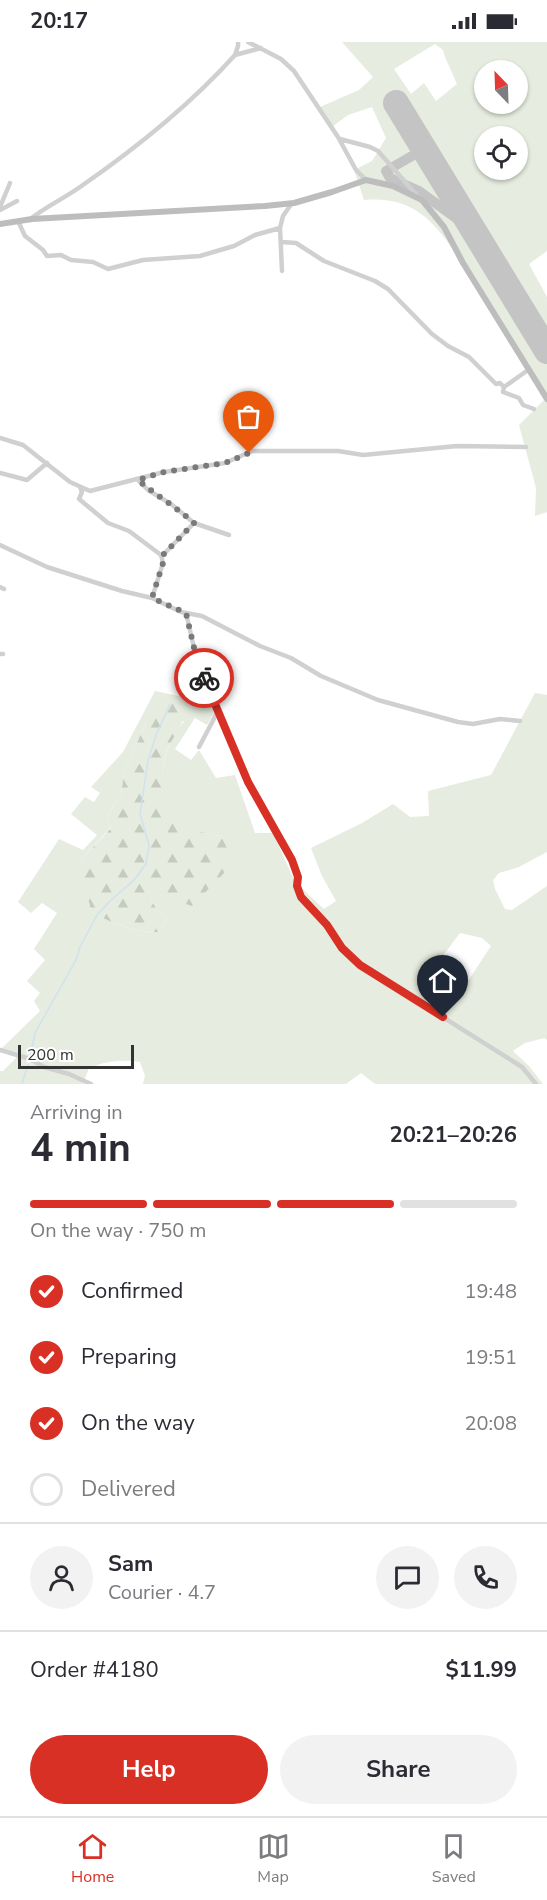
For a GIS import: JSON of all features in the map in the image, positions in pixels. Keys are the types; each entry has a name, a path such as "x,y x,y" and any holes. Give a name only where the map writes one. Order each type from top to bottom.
{"main road":[{"path":"0,224 29,220 292,203 366,180 393,186 422,200 433,212 451,237 463,262 547,399"}],"street":[{"path":"29,220 79,188 132,149 194,96 235,55 238,42"},
{"path":"248,42 281,59 294,71 338,137 356,170 366,180"},
{"path":"235,55 261,48"},
{"path":"338,137 342,141 365,145 378,151 422,200"},
{"path":"0,209 10,183"},
{"path":"0,209 17,201"},
{"path":"282,271 280,228 283,216 292,203"},
{"path":"18,221 25,236 47,256 61,255 70,260 90,261 108,269 143,260 200,256 280,228"},
{"path":"282,242 296,243 324,261 379,283 388,289 432,334 469,357 496,384 500,383 504,387 503,392 519,398 523,405 534,409"},
{"path":"504,387 528,370"},
{"path":"0,438 23,445 70,482 90,491 164,472 225,463 252,451 338,451 363,455 458,446 526,447"},
{"path":"0,473 27,480 47,464"},
{"path":"138,480 148,490 171,504 194,523 229,535"},
{"path":"80,487 82,492 79,499 96,514 108,523 135,535 162,556 163,563 152,598"},
{"path":"162,556 194,523"},
{"path":"0,545 47,567 152,598 186,613 207,618 260,646 291,658 321,676 378,700 458,722 473,724 500,719 520,722"},
{"path":"186,613 195,652 217,713 248,782 292,860 298,877 297,886 301,897 327,925 342,948 374,976 420,1001 522,1067 536,1084"},
{"path":"199,747 217,713"},
{"path":"0,1050 30,1059 44,1067 69,1074 91,1084"}],"green space":[{"path":"342,42 547,42 547,251 529,264 547,297 547,512 535,516 536,488 519,425 544,400 462,263 432,224 417,211 403,204 388,200 364,200 354,170 372,161 386,138 372,107 348,115 332,127 320,107 359,90 373,77","holes":["435,44 443,50 457,84 436,101 424,83 411,94 394,69"]},
{"path":"155,691 211,703 215,712 207,725 195,718 175,749 191,760 199,750 216,778 235,775 255,833 273,833 295,882 324,909 336,901 322,876 311,848 362,823 393,804 410,817 429,816 428,791 491,775 535,693 547,695 547,852 519,867 499,873 493,880 505,909 512,910 547,886 547,1040 544,1038 525,1043 513,1051 543,1084 375,1084 361,1073 346,1084 143,1084 145,1076 140,1062 114,1061 89,1068 83,1084 0,1084 0,1071 3,1071 19,1055 1,1049 40,1011 34,1001 40,993 27,981 45,960 34,949 57,913 42,903 31,913 18,902 59,839 83,850 97,835 71,814 85,797 94,802 100,793 91,787 123,752","holes":["184,721 171,741 166,754 162,771 163,799 170,815 176,821 197,831 221,836 229,868 192,905 159,895 150,898 166,920 159,932 133,929 91,912 78,863 111,827 107,815 121,795 124,773 146,722","460,933 482,938 491,946 453,1004 424,981"]},
{"path":"167,701 178,705 184,712 180,728 168,748 164,762 162,780 165,801 174,819 181,824 221,836 230,854 229,868 192,906 159,895 150,898 166,920 159,932 150,932 124,927 91,912 86,895 75,882 78,863 111,828 107,815 121,795 124,773 146,722 154,708"}],"waterway":[{"path":"30,1057 35,1033 76,960 80,947 97,915 134,880 146,864 149,845 140,814 148,761 156,735 170,704"},
{"path":"22,1084 29,1061"}],"taxiway":[{"path":"424,149 386,171 390,178 419,191 475,232"}],"runway":[{"path":"396,103 547,351"}],"way so far":[{"path":"204,678 186,613 152,598 163,563 162,556 194,523 171,504 148,490 138,480 164,472 225,463 249,453"}],"route":[{"path":"204,678 248,782 292,860 298,877 297,886 301,897 323,920 351,958 374,976 408,994 443,1017"}]}
